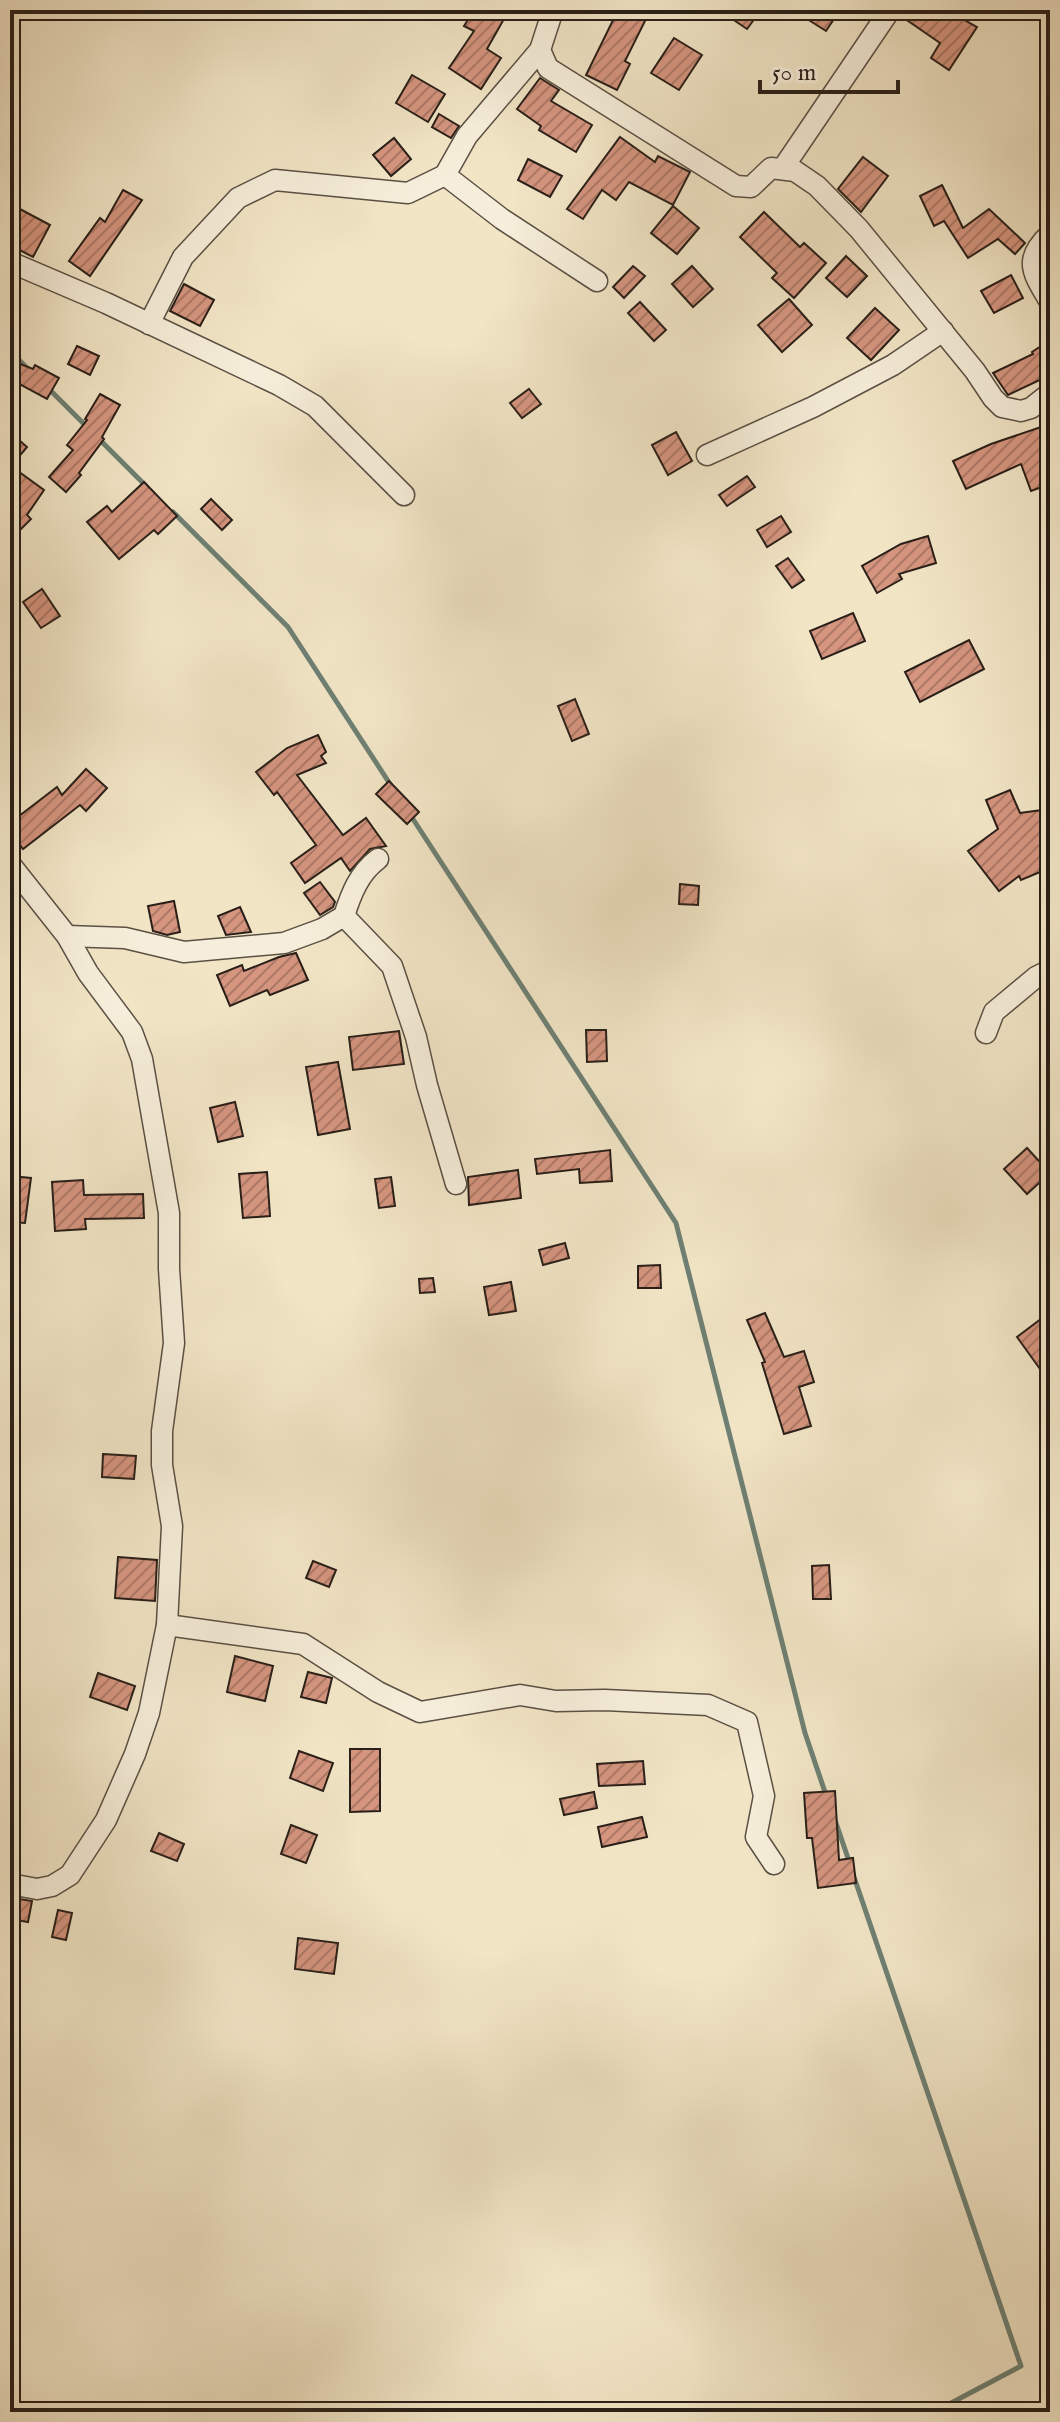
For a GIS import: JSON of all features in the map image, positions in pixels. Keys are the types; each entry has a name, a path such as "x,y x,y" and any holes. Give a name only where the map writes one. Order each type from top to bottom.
{"street":[{"path":"149,324 183,257 238,198 275,180 408,193 445,175 467,136 540,50 553,10"},
{"path":"540,50 548,68 736,186 751,187 771,168 791,163 890,10"},
{"path":"791,163 859,229 1002,407 1021,411 1031,408 1050,393"},
{"path":"445,175 502,219 597,281"},
{"path":"1050,234 1039,244 1031,262 1050,302"},
{"path":"10,262 279,385 315,406 404,495"},
{"path":"707,455 813,407 893,365 943,331"},
{"path":"67,936 125,938 184,952 284,943 322,929 344,916 366,868 378,859"},
{"path":"10,864 67,936 88,973 132,1032 142,1059 169,1213 174,1343 162,1431 162,1465 172,1526 167,1625 149,1713 106,1820 70,1875 52,1886 37,1889 10,1884"},
{"path":"344,916 392,966 416,1037 456,1184"},
{"path":"986,1033 994,1012 1036,977 1050,970"},
{"path":"167,1625 303,1644 378,1692 420,1712 520,1695 556,1701 635,1700 708,1705 747,1722 764,1796 756,1837 774,1864"}],"building":[{"path":"474,10 509,10 487,49 501,58 481,89 449,68 474,31 464,26"},
{"path":"618,10 644,10 640,18 645,21 625,61 630,64 617,90 586,75"},
{"path":"719,10 761,10 747,29"},
{"path":"793,10 840,10 826,31"},
{"path":"903,10 973,10 966,21 977,27 949,70 931,58 940,43 901,16"},
{"path":"674,38 702,55 679,90 651,73"},
{"path":"412,75 445,94 428,122 396,103"},
{"path":"540,78 559,90 551,101 592,125 576,152 539,130 541,126 517,109"},
{"path":"439,114 459,126 451,138 432,127"},
{"path":"620,137 655,162 658,156 690,172 673,205 629,182 616,200 602,190 583,219 567,209"},
{"path":"394,138 411,159 391,176 373,155"},
{"path":"863,157 888,176 861,212 838,189"},
{"path":"528,159 562,176 550,197 518,180"},
{"path":"942,185 963,228 989,209 1025,243 1015,254 998,239 968,258 944,221 934,226 920,196"},
{"path":"123,190 142,200 90,276 69,261 100,218 105,222"},
{"path":"673,206 699,228 677,254 651,233"},
{"path":"18,208 50,225 33,257 10,245 10,224"},
{"path":"764,212 800,247 804,243 826,263 794,298 772,278 777,273 740,237"},
{"path":"846,256 867,276 847,297 826,278"},
{"path":"633,266 645,276 624,298 613,287"},
{"path":"692,266 713,289 693,307 672,284"},
{"path":"1011,275 1023,298 994,313 981,291"},
{"path":"184,284 214,300 200,326 170,311"},
{"path":"789,299 812,325 782,352 758,325"},
{"path":"640,302 666,330 654,341 628,313"},
{"path":"875,308 899,330 871,360 847,338"},
{"path":"1050,340 1050,380 1048,376 1008,395 993,373 1033,354"},
{"path":"77,346 99,356 90,375 68,364"},
{"path":"10,360 33,369 35,365 59,378 47,399 10,379"},
{"path":"529,389 541,404 522,418 510,403"},
{"path":"100,394 120,405 102,437 104,439 66,492 49,477 73,450 67,445 87,420"},
{"path":"1050,424 1050,484 1031,491 1021,464 966,489 953,461"},
{"path":"10,432 27,447 11,466 44,490 27,515 31,519 10,540"},
{"path":"676,432 692,461 668,475 652,445"},
{"path":"747,476 755,487 727,506 719,495"},
{"path":"144,482 177,516 158,534 154,530 119,559 87,522 107,506 112,512"},
{"path":"211,499 232,520 222,530 201,509"},
{"path":"781,516 791,532 767,547 757,530"},
{"path":"928,536 936,563 899,574 902,579 877,593 862,566 901,544"},
{"path":"788,558 804,580 792,588 776,566"},
{"path":"42,589 60,616 41,628 23,602"},
{"path":"853,613 865,641 822,659 810,631"},
{"path":"969,640 984,669 920,702 905,672"},
{"path":"575,699 589,734 572,741 558,706"},
{"path":"318,735 326,752 321,756 326,763 297,775 343,835 366,818 386,846 370,849 350,871 341,858 305,883 291,863 316,845 277,792 274,795 256,772 287,748"},
{"path":"86,769 107,788 86,811 80,805 23,849 10,832 10,823 57,787 62,795"},
{"path":"389,781 419,812 407,824 376,794"},
{"path":"1010,790 1020,813 1050,809 1050,862 1042,863 1045,870 1021,880 1019,876 999,891 968,851 998,829 986,800"},
{"path":"320,882 335,902 333,907 320,915 304,893"},
{"path":"680,884 699,886 698,905 679,904"},
{"path":"174,901 180,932 167,935 153,931 148,906"},
{"path":"240,907 251,932 226,935 218,916"},
{"path":"296,953 308,980 270,995 267,990 230,1006 217,975 242,965 244,971"},
{"path":"586,1030 606,1030 607,1061 587,1062"},
{"path":"399,1031 404,1064 353,1070 349,1037"},
{"path":"338,1062 350,1129 318,1135 306,1067"},
{"path":"235,1102 243,1136 218,1142 210,1108"},
{"path":"1027,1148 1050,1173 1027,1194 1004,1169"},
{"path":"610,1150 612,1181 580,1183 579,1169 537,1174 535,1159"},
{"path":"518,1170 521,1198 469,1205 468,1177"},
{"path":"267,1172 270,1216 243,1218 239,1174"},
{"path":"10,1176 31,1178 25,1223 10,1222"},
{"path":"391,1177 395,1206 379,1208 375,1179"},
{"path":"83,1180 84,1195 143,1194 144,1218 85,1219 86,1229 55,1231 52,1182"},
{"path":"565,1243 569,1258 543,1265 539,1250"},
{"path":"660,1265 661,1288 638,1288 638,1266"},
{"path":"433,1278 435,1292 420,1293 419,1279"},
{"path":"511,1282 516,1311 489,1315 484,1287"},
{"path":"765,1313 784,1357 804,1351 814,1382 799,1387 811,1426 784,1434 762,1363 765,1362 747,1320"},
{"path":"1041,1319 1050,1331 1050,1383 1017,1337"},
{"path":"103,1454 136,1456 134,1479 102,1477"},
{"path":"118,1557 157,1560 155,1601 115,1598"},
{"path":"313,1561 336,1570 329,1587 306,1578"},
{"path":"829,1565 831,1599 813,1599 812,1566"},
{"path":"235,1656 273,1666 265,1701 227,1692"},
{"path":"308,1672 332,1678 326,1703 301,1697"},
{"path":"98,1673 135,1686 127,1710 90,1697"},
{"path":"350,1749 380,1749 380,1811 350,1812"},
{"path":"299,1751 333,1763 323,1791 290,1778"},
{"path":"643,1761 645,1784 599,1786 597,1764"},
{"path":"835,1791 839,1860 853,1858 856,1883 818,1888 812,1838 807,1838 804,1793"},
{"path":"594,1792 597,1808 564,1815 560,1799"},
{"path":"642,1817 647,1837 602,1847 598,1827"},
{"path":"291,1825 317,1835 306,1863 281,1854"},
{"path":"159,1833 184,1844 177,1861 151,1851"},
{"path":"13,1898 32,1901 28,1922 10,1919"},
{"path":"58,1910 72,1913 66,1940 52,1937"},
{"path":"298,1938 338,1943 334,1974 295,1969"}],"waterway":[{"path":"10,351 29,370"},
{"path":"48,388 86,426"},
{"path":"99,439 146,486"},
{"path":"173,512 288,627 390,784"},
{"path":"411,816 676,1223 805,1733 826,1795"},
{"path":"835,1820 850,1864"},
{"path":"854,1877 1021,2366 934,2412"}]}
